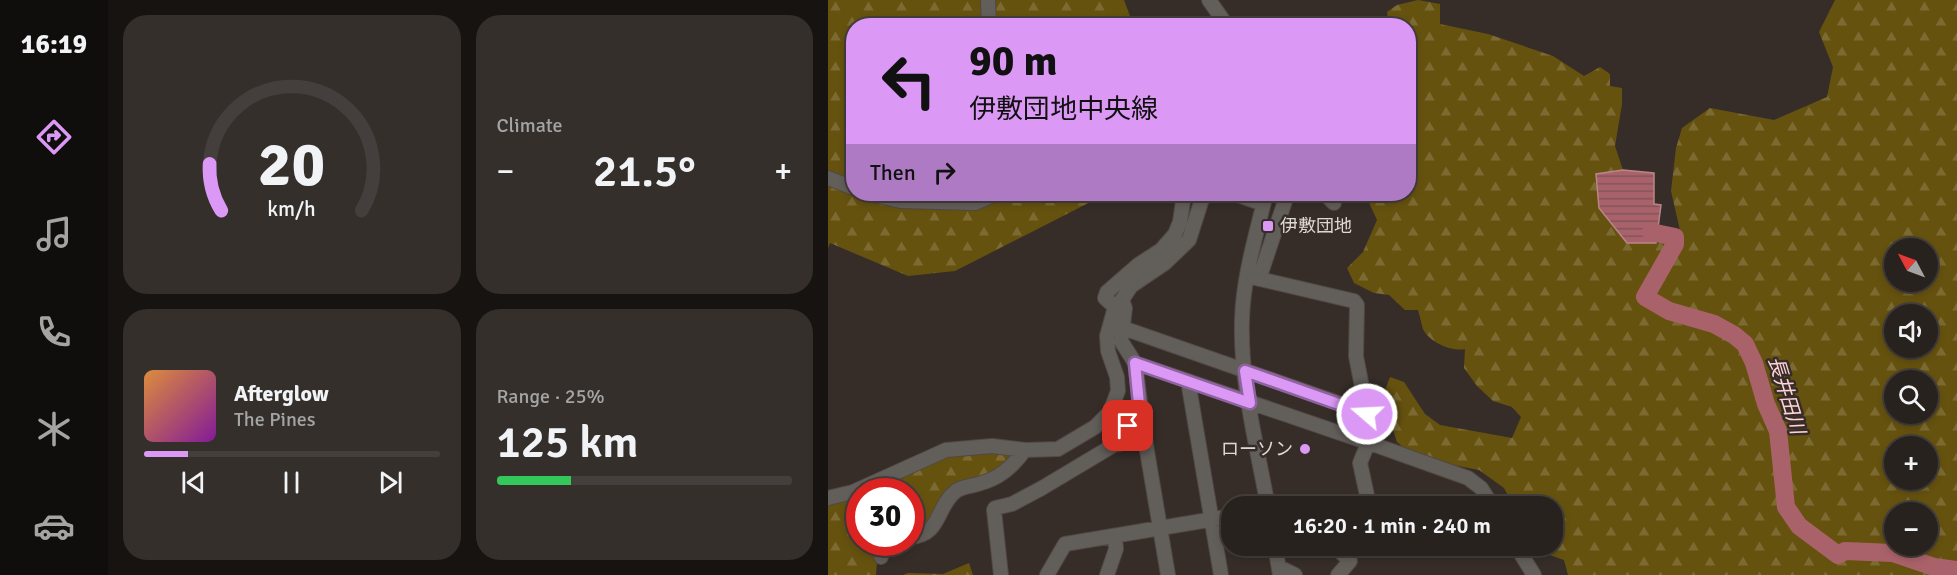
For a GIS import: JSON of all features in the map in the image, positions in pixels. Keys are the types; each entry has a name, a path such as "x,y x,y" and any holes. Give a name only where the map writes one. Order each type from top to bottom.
{"street":[{"path":"988,0 989,18"},
{"path":"1209,0 1221,18"},
{"path":"828,178 846,185"},
{"path":"901,201 975,203 980,201"},
{"path":"1168,575 1139,404 1135,363 1121,341 1125,308 1105,298 1107,292 1138,265 1161,250 1175,234 1180,222 1183,201"},
{"path":"828,498 853,492 946,450 992,446 1025,450 1058,449 1095,427 1110,412 1118,392 1117,377 1108,351 1107,336 1119,303 1131,286 1165,264 1189,240 1201,201"},
{"path":"1264,201 1253,277 1242,319 1242,353 1266,496"},
{"path":"1253,277 1285,201"},
{"path":"1253,277 1354,301 1357,305 1356,356 1373,445 1360,463 1367,496"},
{"path":"1123,328 1367,414"},
{"path":"1135,363 1468,478 1481,488 1486,496"},
{"path":"1188,381 1221,575"},
{"path":"1001,575 995,508 1012,504 1042,488 1114,444 1128,426 1139,404"},
{"path":"1114,444 1145,439"},
{"path":"924,535 939,518 946,501 957,489 989,482 1015,462 1025,450"},
{"path":"1047,575 1065,544 1221,518"},
{"path":"1107,575 1116,549 1115,536"},
{"path":"1277,556 1280,571 1295,575"},
{"path":"1338,575 1350,561 1345,556"},
{"path":"1522,556 1534,575"}],"green space":[{"path":"828,0 1124,0 1132,18 846,18 846,201 1092,201 955,271 908,276 830,243 828,248"},
{"path":"1418,0 1440,4 1440,24 1488,34 1553,56 1584,76 1600,67 1610,74 1610,86 1622,88 1622,104 1615,146 1623,170 1596,175 1627,243 1657,243 1682,239 1671,191 1676,148 1682,128 1710,108 1774,120 1827,97 1833,67 1819,32 1835,0 1957,0 1957,575 1568,575 1564,560 1552,556 1563,556 1563,496 1508,496 1504,488 1479,470 1416,458 1397,442 1386,410 1384,393 1390,377 1404,382 1425,414 1440,425 1512,438 1521,417 1512,407 1493,401 1477,386 1464,368 1465,349 1453,349 1435,342 1423,329 1418,310 1405,310 1389,295 1374,293 1354,283 1347,268 1363,252 1377,220 1368,201 1416,201 1416,18 1388,18 1387,12 1397,5"},
{"path":"1016,452 1001,470 956,487 937,518 924,526 924,478 894,478 946,454"},
{"path":"846,496 846,556 877,556 876,575 828,575 828,501"},
{"path":"969,563 973,575 903,575 908,573 943,574"}],"shaded area":[{"path":"1623,170 1654,173 1654,204 1661,205 1656,243 1627,243 1599,208 1596,174"}],"waterway":[{"name":"長井田川","path":"1651,232 1675,237 1675,244 1645,297 1669,311 1714,324 1745,344 1778,431 1786,507 1799,526 1838,555 1845,551 1893,553 1934,567 1957,570"}],"place":[{"name":"伊敷団地","path":"1268,226"},
{"name":"ローソン","path":"1305,449"}],"route":[{"path":"1128,426 1139,404 1135,363 1250,403 1245,371 1367,414"}]}
